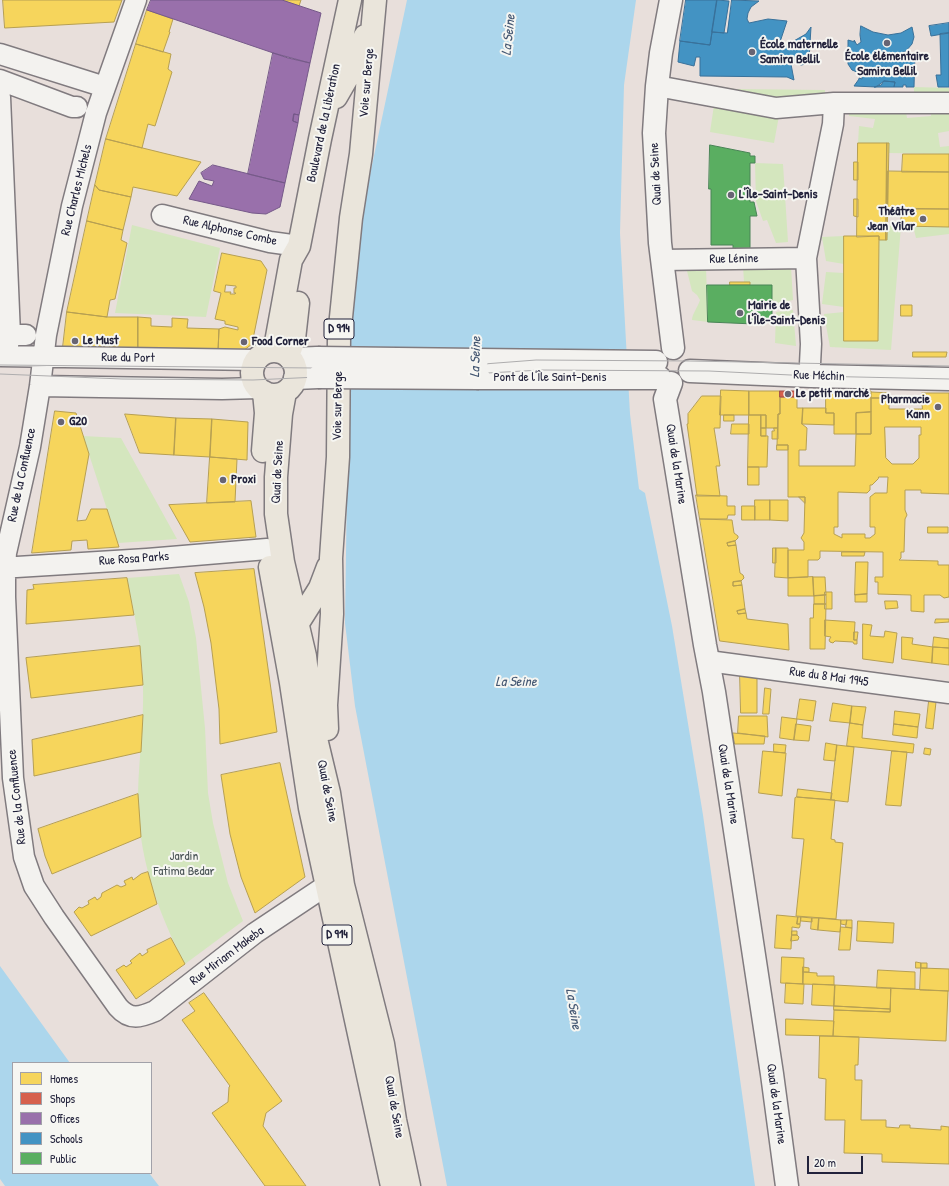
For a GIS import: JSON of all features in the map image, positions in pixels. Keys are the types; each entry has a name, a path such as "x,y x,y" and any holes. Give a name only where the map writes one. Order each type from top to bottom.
{"main road":[{"name":"D 914","path":"348,8 350,54 366,101"},
{"name":"Boulevard de la Libération","path":"276,372 276,342 280,329 291,260 299,246 348,8"},
{"name":"D 914","path":"325,115 353,66 373,10"},
{"name":"Voie sur Berge","path":"329,793 326,705 332,614 331,558 338,457 339,337 346,261 361,154 373,10"},
{"name":"Quai de Seine","path":"276,372 266,413 262,470 263,511 267,549 291,683 310,808 392,1186"},
{"name":"Quai de Seine","path":"276,372 276,514 283,562 298,623 308,682 313,726 329,793 343,886 383,1044 395,1120 409,1186"},
{"path":"291,683 293,642 298,623 320,588 331,558"}],"street":[{"name":"Rue Charles Michels","path":"40,386 46,335 72,206 96,113 136,0"},
{"name":"Quai de Seine","path":"671,0 661,53 654,133 660,243 673,348"},
{"path":"0,54 105,87"},
{"path":"0,80 72,107 77,107"},
{"path":"657,86 776,108 834,103 949,103"},
{"path":"0,97 18,335 3,356"},
{"path":"810,364 806,258 833,124 834,103"},
{"name":"Rue Alphonse Combe","path":"162,215 270,242 299,246"},
{"name":"Rue Lénine","path":"662,260 806,258"},
{"path":"673,348 684,352 690,366 684,379 680,381 654,372 662,352 673,348"},
{"name":"Rue du Port","path":"3,356 43,357 276,372"},
{"name":"Rue Méchin","path":"690,366 810,364 949,366"},
{"name":"Rue Méchin","path":"690,366 811,376 949,379"},
{"name":"Pont de l'Île Saint-Denis","path":"276,372 318,367 654,372"},
{"path":"40,386 214,389 276,372"},
{"name":"Quai de la Marine","path":"654,372 665,399 708,661 772,1074 787,1186"},
{"name":"Rue de la Confluence","path":"40,386 30,447 3,568 13,778 24,857 34,886 54,917 124,1014"},
{"name":"Rue Rosa Parks","path":"3,568 267,549"},
{"name":"Rue du 8 Mai 1945","path":"708,661 949,693"},
{"name":"Rue Miriam Makeba","path":"124,1014 140,1017 155,1010 255,933 327,885"}],"green space":[{"path":"684,80 735,89 825,90 825,98 781,102 683,84"},
{"path":"914,87 949,88 949,96 914,98"},
{"path":"714,105 779,116 774,143 710,132"},
{"path":"850,109 906,112 907,118 931,116 931,109 949,109 949,131 938,133 940,147 949,146 949,154 889,153 887,143 858,143 859,126 873,128 875,119 849,116"},
{"path":"755,163 783,164 788,242 776,243 767,220 763,221 756,201"},
{"path":"132,225 220,248 206,317 115,313"},
{"path":"888,226 901,226 891,350 830,347 824,314 844,312 844,341 878,341 879,240 886,240"},
{"path":"913,226 949,227 949,234 916,238"},
{"path":"844,236 844,264 826,261 822,237"},
{"path":"743,266 791,267 793,300 772,304 750,285 750,282 744,282"},
{"path":"690,267 706,268 708,322 692,320 700,300 692,291 687,271"},
{"path":"826,272 844,273 844,307 822,304"},
{"path":"793,310 796,346 775,343 776,312"},
{"path":"83,436 121,438 177,539 118,543"},
{"name":"Jardin Fatima Bedar","path":"179,574 189,602 196,638 205,728 208,793 213,823 228,883 243,921 185,964 158,902 145,859 141,838 138,793 143,713 143,672 138,632 127,578"}],"water":[{"name":"La Seine","path":"407,0 636,0 624,85 620,233 630,414 639,489 645,493 672,626 703,815 755,1186 447,1186 355,706 345,623 349,344 359,242 364,203"},
{"path":"0,966 69,1062 12,1062 12,1174 150,1174 159,1186 5,1186 0,1179"}],"building: Homes":[{"path":"3,0 122,0 114,22 5,28"},
{"path":"282,0 301,0 299,6"},
{"path":"147,10 173,19 163,52 136,44"},
{"path":"136,44 171,54 168,69 172,72 155,126 148,124 142,148 106,139"},
{"path":"106,139 201,162 177,196 133,187 131,197 99,190 95,185"},
{"path":"858,143 887,143 886,240 879,240 879,236 857,237"},
{"path":"887,143 889,143 886,240"},
{"path":"903,154 949,154 949,172 902,172"},
{"path":"854,162 858,162 858,180 854,180"},
{"path":"888,171 949,172 949,209 888,208"},
{"path":"95,185 99,190 131,197 123,230 87,221"},
{"path":"854,199 858,199 858,217 854,216"},
{"path":"902,209 949,209 949,227 901,226"},
{"path":"87,221 123,230 121,240 127,243 115,299 110,300 107,317 67,312"},
{"path":"844,236 879,236 878,341 844,341"},
{"path":"222,253 261,261 267,270 252,344 243,351 218,351 219,329 225,327 238,330 238,327 225,324 225,321 215,319 221,293 214,291","holes":["226,285 236,286 236,288 234,288 235,294 225,292"]},
{"path":"730,282 750,282 750,285 730,285"},
{"path":"901,305 912,305 912,316 901,316"},
{"path":"67,312 107,317 138,317 138,351 63,347"},
{"path":"138,317 151,318 151,326 172,327 172,318 188,319 187,328 219,329 218,351 138,351"},
{"path":"913,352 947,352 946,357 913,357"},
{"path":"721,390 749,391 749,415 720,415"},
{"path":"749,391 780,391 780,414 778,414 778,428 766,428 766,415 749,415"},
{"path":"826,391 871,391 871,412 856,413 856,434 834,434 834,413 826,413"},
{"path":"871,392 889,393 889,398 871,398"},
{"path":"922,393 949,393 949,494 921,493 921,490 905,490 905,510 907,515 905,519 904,552 901,552 901,558 899,560 938,561 938,565 949,565 949,597 944,598 940,595 924,595 924,612 911,611 911,595 878,594 878,582 875,582 875,577 883,577 883,552 820,551 820,558 818,560 808,560 808,577 788,578 788,550 804,550 804,542 801,538 804,533 805,497 788,497 788,445 777,445 780,397 797,397 797,408 803,408 802,424 807,428 806,450 799,450 799,466 855,466 856,434 871,434 871,398 889,398 889,409 922,409","holes":["885,427 921,427 921,435 919,435 919,458 913,464 892,464 886,458","879,477 888,477 887,493 875,493 870,497 870,527 875,527 875,534 870,538 865,538 865,534 842,534 842,538 834,534 834,527 838,527 838,492 867,493 870,490 870,485 872,485"]},
{"path":"702,396 721,396 720,428 714,428 720,466 716,466 720,496 697,496 687,424 688,414"},
{"path":"803,408 826,408 826,413 834,413 834,425 802,424"},
{"path":"55,411 76,413 89,454 77,521 86,520 91,509 107,509 119,547 88,549 87,540 72,541 71,550 32,553"},
{"path":"871,412 871,434 856,434 856,413"},
{"path":"125,414 176,418 174,455 140,453"},
{"path":"724,415 734,415 734,421 724,421"},
{"path":"749,415 761,415 761,436 768,436 767,467 748,467"},
{"path":"761,415 766,415 766,428 761,428"},
{"path":"176,418 212,419 210,457 174,455"},
{"path":"212,419 248,422 247,460 210,457"},
{"path":"732,424 749,424 749,434 731,434"},
{"path":"761,428 766,428 766,436 761,436"},
{"path":"774,428 778,428 778,439 772,439 772,431 774,431"},
{"path":"777,445 788,445 788,450 777,450"},
{"path":"210,457 237,459 235,502 207,503"},
{"path":"748,467 759,467 759,485 748,485"},
{"path":"696,495 727,496 727,506 735,506 735,515 728,515 727,519 700,519"},
{"path":"799,497 805,497 805,503"},
{"path":"755,500 770,500 770,520 755,520"},
{"path":"770,500 788,500 788,521 770,520"},
{"path":"251,501 256,537 190,542 169,505"},
{"path":"742,506 755,506 755,520 742,520"},
{"path":"700,519 732,520 734,533 738,536 738,538 735,541 727,543 728,546 736,545 740,573 744,578 741,581 733,582 733,586 742,585 745,609 737,611 738,614 746,613 747,619 788,624 789,650 720,641"},
{"path":"928,527 948,527 948,533 928,533"},
{"path":"735,541 736,545 728,546 727,543"},
{"path":"773,548 776,548 776,563 773,563"},
{"path":"776,548 788,548 788,578 775,577"},
{"path":"842,552 865,552 864,556 842,556"},
{"path":"856,562 868,562 867,594 855,595"},
{"path":"254,569 277,732 220,744 219,709 211,643 195,573"},
{"path":"813,577 825,577 826,595 814,596"},
{"path":"813,577 814,596 788,596 788,578"},
{"path":"127,578 134,615 26,624 27,590 34,589 33,585"},
{"path":"741,581 742,585 733,586 733,582"},
{"path":"825,592 832,592 832,609 825,609"},
{"path":"867,594 867,602 855,602 855,595"},
{"path":"826,595 826,604 814,604 814,596"},
{"path":"885,601 897,601 898,608 886,609"},
{"path":"814,604 826,604 825,649 810,649 810,618 813,618"},
{"path":"745,609 746,613 738,614 737,611"},
{"path":"936,619 949,619 949,622 935,623"},
{"path":"825,620 855,622 854,640 857,640 857,644 854,644 853,642 830,642 829,640 831,637 825,636"},
{"path":"863,624 872,625 870,636 884,637 885,631 897,633 893,663 863,659"},
{"path":"854,632 858,632 857,640 854,640"},
{"path":"902,637 913,638 912,644 933,647 932,663 902,659"},
{"path":"934,637 949,639 949,648 933,647"},
{"path":"140,646 143,685 31,698 26,658"},
{"path":"933,647 949,648 949,665 932,663"},
{"path":"740,675 757,677 757,713 741,713"},
{"path":"765,688 771,689 769,714 763,714"},
{"path":"800,699 816,701 813,721 797,719"},
{"path":"929,701 936,702 933,729 926,728"},
{"path":"833,703 852,706 850,723 830,721"},
{"path":"852,706 866,707 863,725 850,723"},
{"path":"895,711 920,714 918,727 894,724"},
{"path":"143,715 141,752 34,776 32,740"},
{"path":"739,716 767,716 768,737 738,733"},
{"path":"782,717 797,719 794,740 780,738"},
{"path":"850,723 863,725 862,738 914,744 913,753 847,746"},
{"path":"796,724 811,726 809,741 794,740"},
{"path":"894,724 918,727 917,738 893,735"},
{"path":"733,733 765,736 764,744 735,744"},
{"path":"826,743 837,745 835,761 824,760"},
{"path":"774,744 786,745 785,753 774,752"},
{"path":"837,745 854,747 848,802 831,800"},
{"path":"925,748 931,749 930,755 924,754"},
{"path":"763,751 786,753 782,796 759,793"},
{"path":"892,751 907,752 901,806 886,805"},
{"path":"280,763 305,877 255,913 241,877 230,834 221,775"},
{"path":"798,789 832,793 831,800 797,797"},
{"path":"138,794 141,837 52,874 45,856 38,829"},
{"path":"795,798 835,800 831,839 835,840 835,842 843,843 836,919 796,916 804,839 792,838"},
{"path":"148,872 157,904 91,936 74,912 79,907 82,908 89,904 88,901 95,897 97,900 101,897 102,893 117,885 121,887 126,885 124,881 132,877 133,880 141,874"},
{"path":"777,915 798,917 797,924 800,924 800,926 799,928 792,927 791,949 775,948"},
{"path":"798,917 801,917 800,924 797,924"},
{"path":"801,917 812,918 812,922 801,921"},
{"path":"812,918 819,918 818,930 811,929"},
{"path":"819,918 841,920 840,932 818,930"},
{"path":"841,920 847,920 846,925 841,924"},
{"path":"847,920 852,920 852,928 846,927"},
{"path":"858,921 894,923 893,943 857,941"},
{"path":"841,927 852,928 850,950 839,950"},
{"path":"792,931 797,931 797,935 792,935"},
{"path":"792,935 797,935 799,937 798,940 791,941"},
{"path":"171,938 185,964 136,999 116,970 124,965 126,967 132,963 130,961 140,953 142,956 148,952 147,950"},
{"path":"782,957 804,958 803,984 781,983"},
{"path":"916,962 921,963 921,968 916,968"},
{"path":"921,963 927,963 927,968 921,968"},
{"path":"803,967 809,968 809,972 803,972"},
{"path":"921,968 949,969 949,991 920,990"},
{"path":"878,970 915,972 915,989 877,988"},
{"path":"803,972 817,973 817,976 834,976 834,985 803,984"},
{"path":"786,983 804,984 803,1004 785,1003"},
{"path":"813,984 835,985 834,1006 812,1005"},
{"path":"835,985 891,988 890,1009 834,1006"},
{"path":"891,988 948,991 946,1041 833,1036 834,1010 890,1012"},
{"path":"204,993 282,1101 266,1113 263,1126 306,1186 265,1186 212,1113 228,1102 230,1086 182,1020 195,1011 189,1003"},
{"path":"834,1006 890,1009 890,1012 834,1010"},
{"path":"786,1019 834,1021 833,1036 786,1035"},
{"path":"820,1036 859,1037 858,1065 855,1065 855,1080 862,1080 861,1120 886,1120 886,1127 899,1128 900,1125 910,1125 910,1128 941,1130 941,1126 949,1127 949,1164 882,1162 882,1154 844,1153 845,1120 825,1120 826,1079 819,1078"}],"building: Shops":[{"path":"780,391 797,391 797,397 780,397"}],"building: Offices":[{"path":"151,0 282,0 321,13 310,63 288,58 147,10"},
{"path":"273,53 310,63 299,115 294,114 293,121 298,123 285,183 248,174"},
{"path":"294,114 299,115 298,123 293,121"},
{"path":"213,165 285,183 280,207 266,214 252,213 189,199 199,181 212,186 214,181 204,179 201,173"}],"building: Schools":[{"path":"686,0 717,0 710,45 680,41"},
{"path":"717,0 729,1 724,33 712,32"},
{"path":"732,0 759,1 751,7 748,13 747,19 749,23 768,19 787,21 780,42 785,46 806,34 811,27 809,60 806,64 801,65 790,59 794,80 787,77 700,76 700,57 696,57 694,66 678,62 680,41 710,45 712,32 727,33"},
{"path":"949,23 949,33 931,36 929,26"},
{"path":"861,26 873,32 888,35 901,33 912,27 914,37 912,44 906,51 903,52 915,53 914,87 906,87 906,85 903,85 903,87 894,87 895,82 884,81 876,87 854,86 859,78 862,79 862,74 852,70 848,64 848,40 855,42 854,40 857,45 861,42"},
{"path":"949,33 949,87 938,87 936,75 941,75 940,34"},
{"path":"884,81 895,82 894,87 874,87 881,85"}],"building: Public":[{"name":"L'Île-Saint-Denis","path":"710,145 750,153 750,156 755,156 755,163 750,163 750,202 754,202 757,216 750,216 750,250 733,250 733,245 711,245 711,189 709,189"},
{"name":"Mairie de l'Île-Saint-Denis","path":"707,285 772,285 772,321 755,322 754,324 708,322"}],"tram line":[{"path":"0,365 419,369 536,360 690,361 949,366"},
{"path":"0,374 122,379 253,380 318,377 416,377 541,370 709,371 811,376 949,379"}],"place":[{"name":"École élémentaire Samira Bellil","path":"887,43"},
{"name":"École maternelle Samira Bellil","path":"752,52"},
{"name":"L'Île-Saint-Denis","path":"731,195"},
{"name":"Théâtre Jean Vilar","path":"923,219"},
{"name":"Mairie de l'Île-Saint-Denis","path":"740,313"},
{"name":"Le Must","path":"75,341"},
{"name":"Food Corner","path":"244,342"},
{"name":"Le petit marché","path":"788,394"},
{"name":"Pharmacie Kann","path":"938,407"},
{"name":"G20","path":"61,422"},
{"name":"Proxi","path":"223,480"}]}
